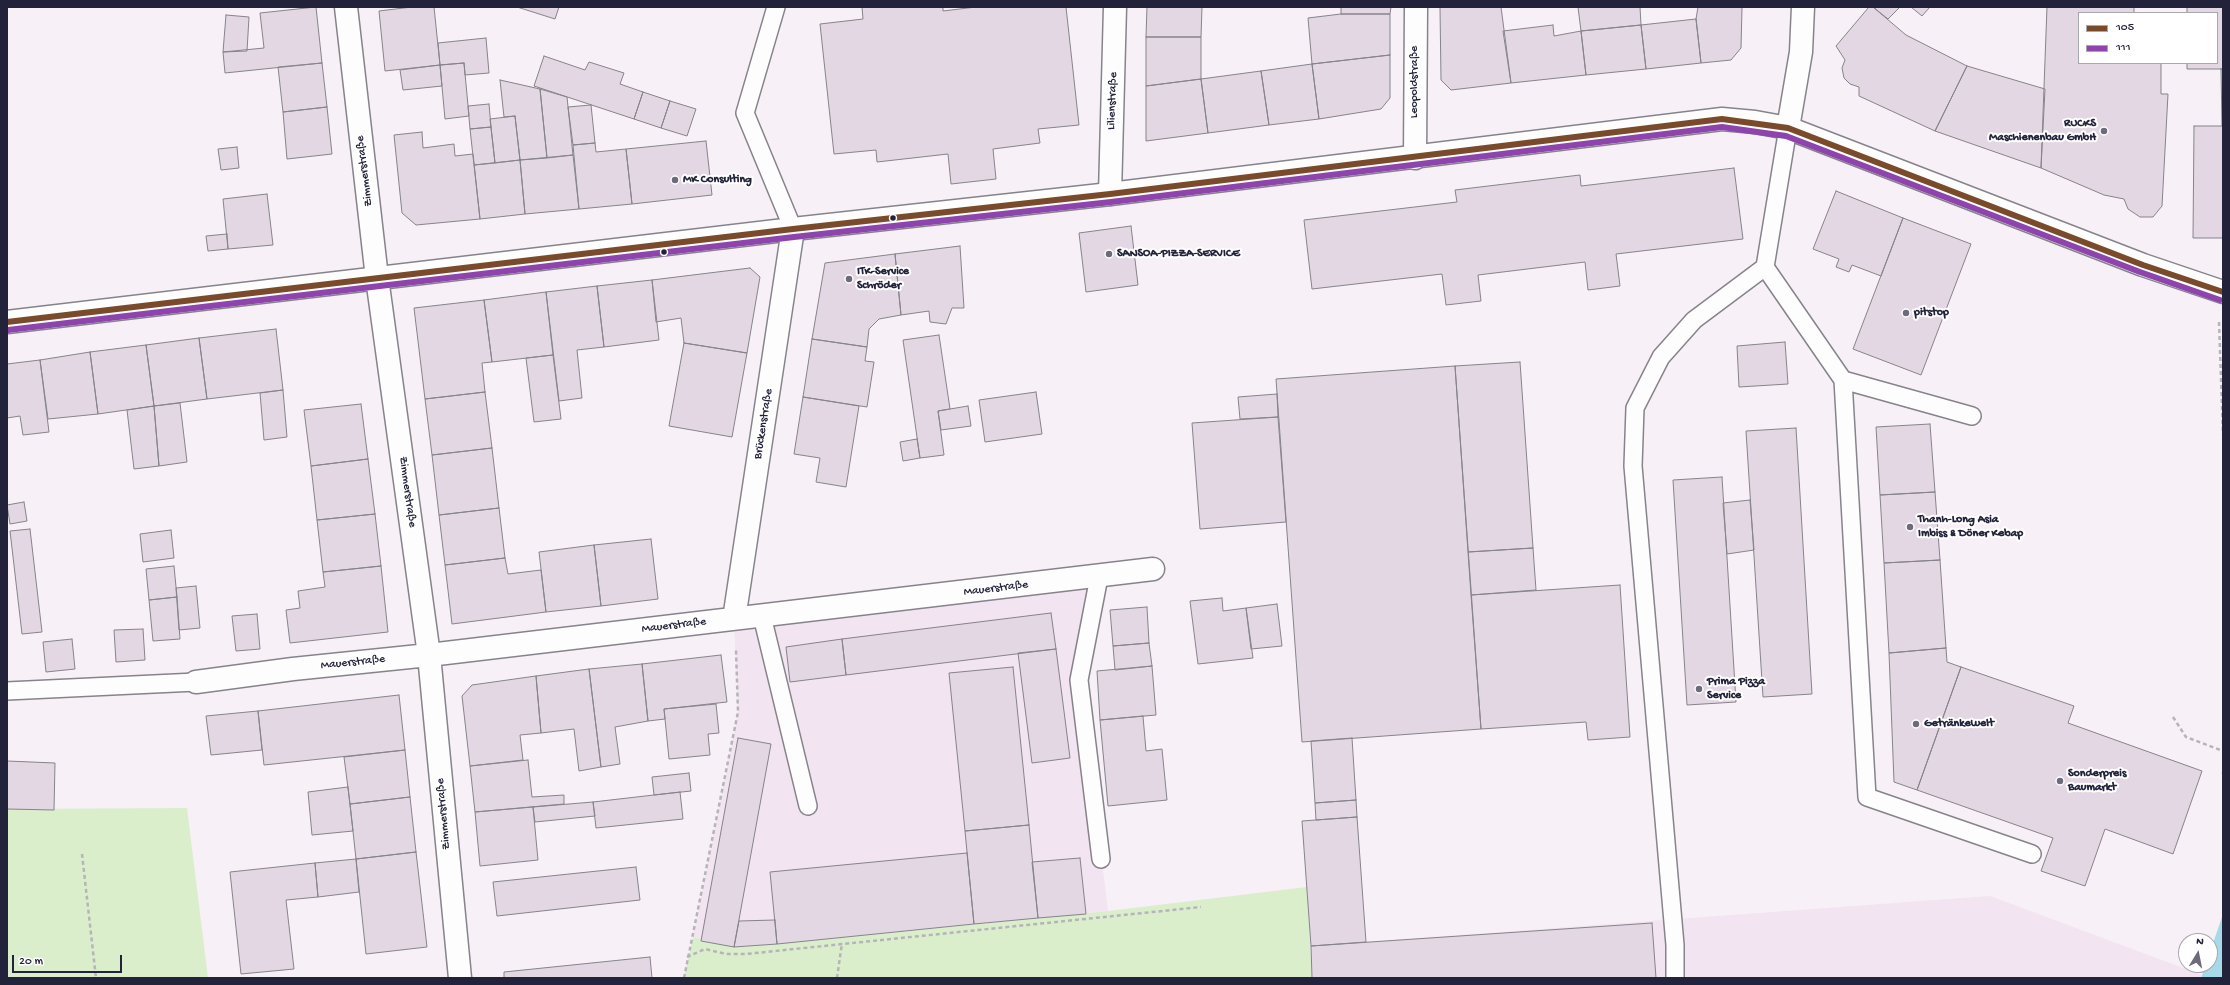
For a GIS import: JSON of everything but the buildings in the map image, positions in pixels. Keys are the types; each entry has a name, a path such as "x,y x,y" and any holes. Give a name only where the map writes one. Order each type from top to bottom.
{"street":[{"name":"Zimmerstraße","path":"346,7 377,278 429,655 460,978"},
{"name":"Lilienstraße","path":"1110,194 1115,7"},
{"name":"Leopoldstraße","path":"1415,158 1416,7"},
{"path":"1788,128 1801,52 1803,7"},
{"path":"7,322 793,229 1110,194 1722,120 1755,122 1788,128 2143,265 2220,292"},
{"name":"Brückenstraße","path":"734,619 793,229"},
{"name":"Mauerstraße","path":"196,682 293,669 429,655 1099,577 1153,569"}],"lane":[{"path":"776,7 745,113 793,229"},
{"path":"1676,978 1675,945 1634,466 1635,408 1661,357 1694,320 1765,267 1788,128"},
{"path":"1765,267 1843,380 1867,797 2032,854"},
{"path":"1843,380 1972,416"},
{"path":"1099,577 1080,680 1101,859"},
{"path":"762,616 808,806"},
{"path":"7,691 196,682"}],"path":[{"path":"2220,292 2223,435"},
{"path":"684,978 738,712 734,619"},
{"path":"2173,717 2186,737 2223,751"},
{"path":"82,854 96,978"},
{"path":"687,958 705,950 726,954 746,954 1201,907"},
{"path":"837,978 842,943"}],"shaded area":[{"path":"1099,577 1080,680 1108,911 734,947 693,937 738,712 734,619"},
{"path":"1990,896 2178,966 2178,973 2197,973 2202,975 2201,978 1312,978 1311,946"}],"green space":[{"path":"187,808 208,978 7,978 7,809"},
{"path":"1307,887 1312,978 684,978 693,937 734,947 777,944 1108,911"}],"water":[{"path":"2223,914 2223,978 2201,978 2203,973 2218,973 2218,933 2216,933"}],"transit line":[{"name":"105","path":"7,322 793,229 1110,194 1722,119 1788,128 2143,265 2223,292"},
{"name":"111","path":"8,330 794,237 1111,202 1722,127 1786,136 2140,272 2220,300"}],"place":[{"name":"RUCKS Maschienenbau GmbH","path":"2104,131"},
{"name":"MK Consulting","path":"675,180"},
{"name":"SANSOA-PIZZA-SERVICE","path":"1109,254"},
{"name":"ITK-Service Schröder","path":"849,279"},
{"name":"pitstop","path":"1906,313"},
{"name":"Thanh-Long Asia Imbiss & Döner Kebap","path":"1910,527"},
{"name":"Prima Pizza Service","path":"1699,689"},
{"name":"Getränkewelt","path":"1916,724"},
{"name":"Sonderpreis Baumarkt","path":"2060,781"}]}
